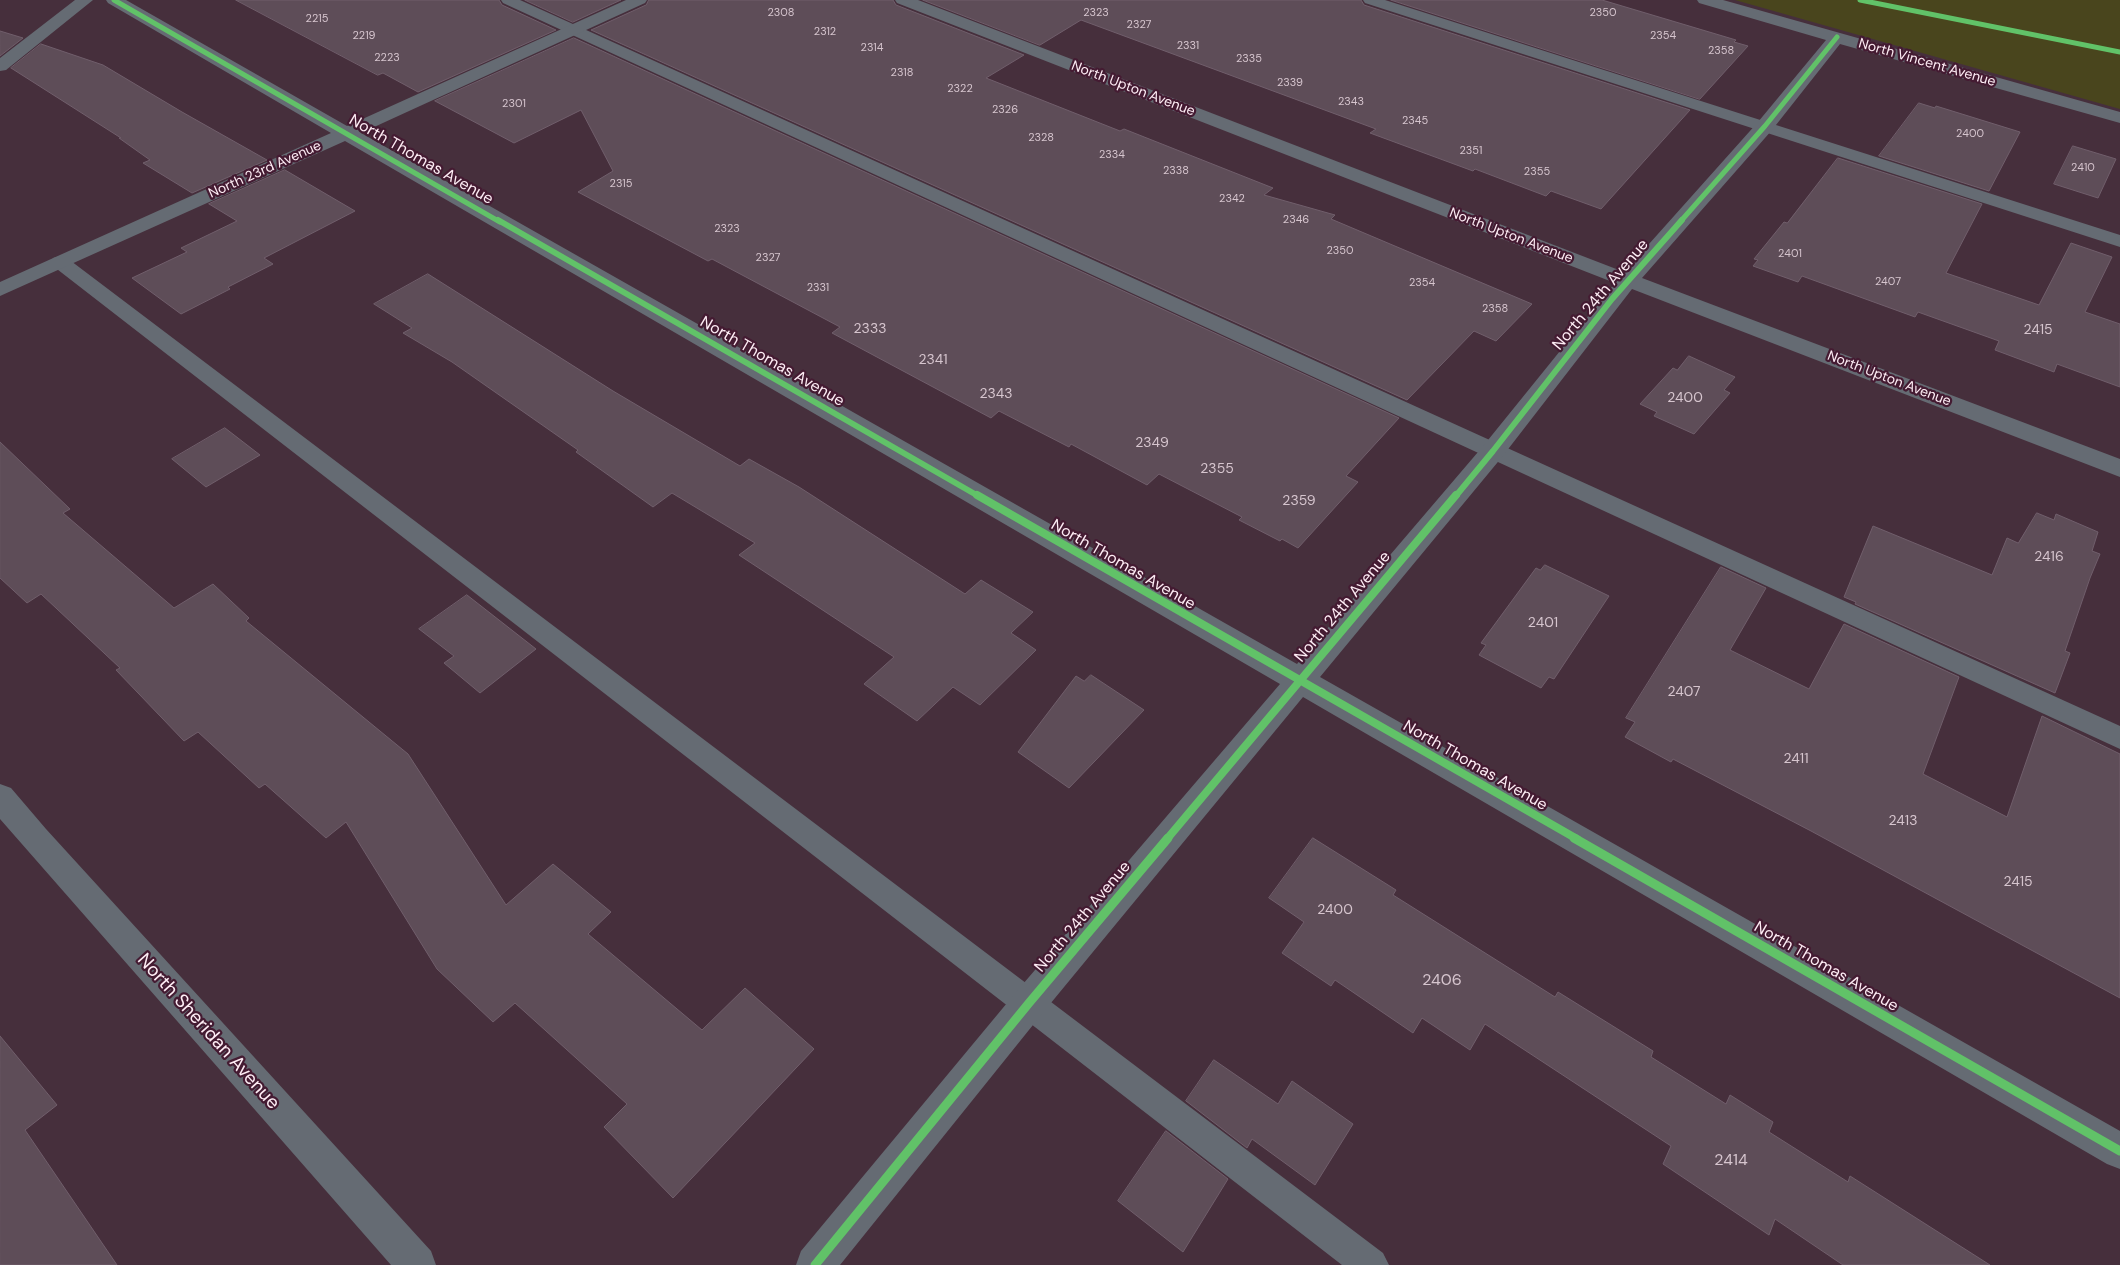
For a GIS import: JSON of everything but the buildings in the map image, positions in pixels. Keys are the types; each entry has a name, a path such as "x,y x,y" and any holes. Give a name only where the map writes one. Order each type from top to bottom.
{"street":[{"path":"0,66 85,0"},
{"name":"North Thomas Avenue","path":"114,0 2120,1151"},
{"name":"North 23rd Avenue","path":"0,290 639,0"},
{"name":"North Upton Avenue","path":"903,0 1590,267 2120,468"},
{"name":"North Vincent Avenue","path":"1705,0 2120,118"},
{"name":"North 24th Avenue","path":"815,1265 1029,1003 1493,451 1628,280 1765,126 1837,37"},
{"name":"North Sheridan Avenue","path":"0,797 35,839 417,1265"}],"lane":[{"path":"508,0 2120,738"},
{"path":"1370,0 2120,241"},
{"path":"60,262 1372,1265"}],"shaded area":[{"path":"1735,0 2120,0 2120,109"}],"cycle path":[{"path":"114,0 2120,1151"},
{"path":"1860,0 2120,52"},
{"path":"815,1265 1029,1003 1493,451 1612,299 1765,126 1837,37"}]}
